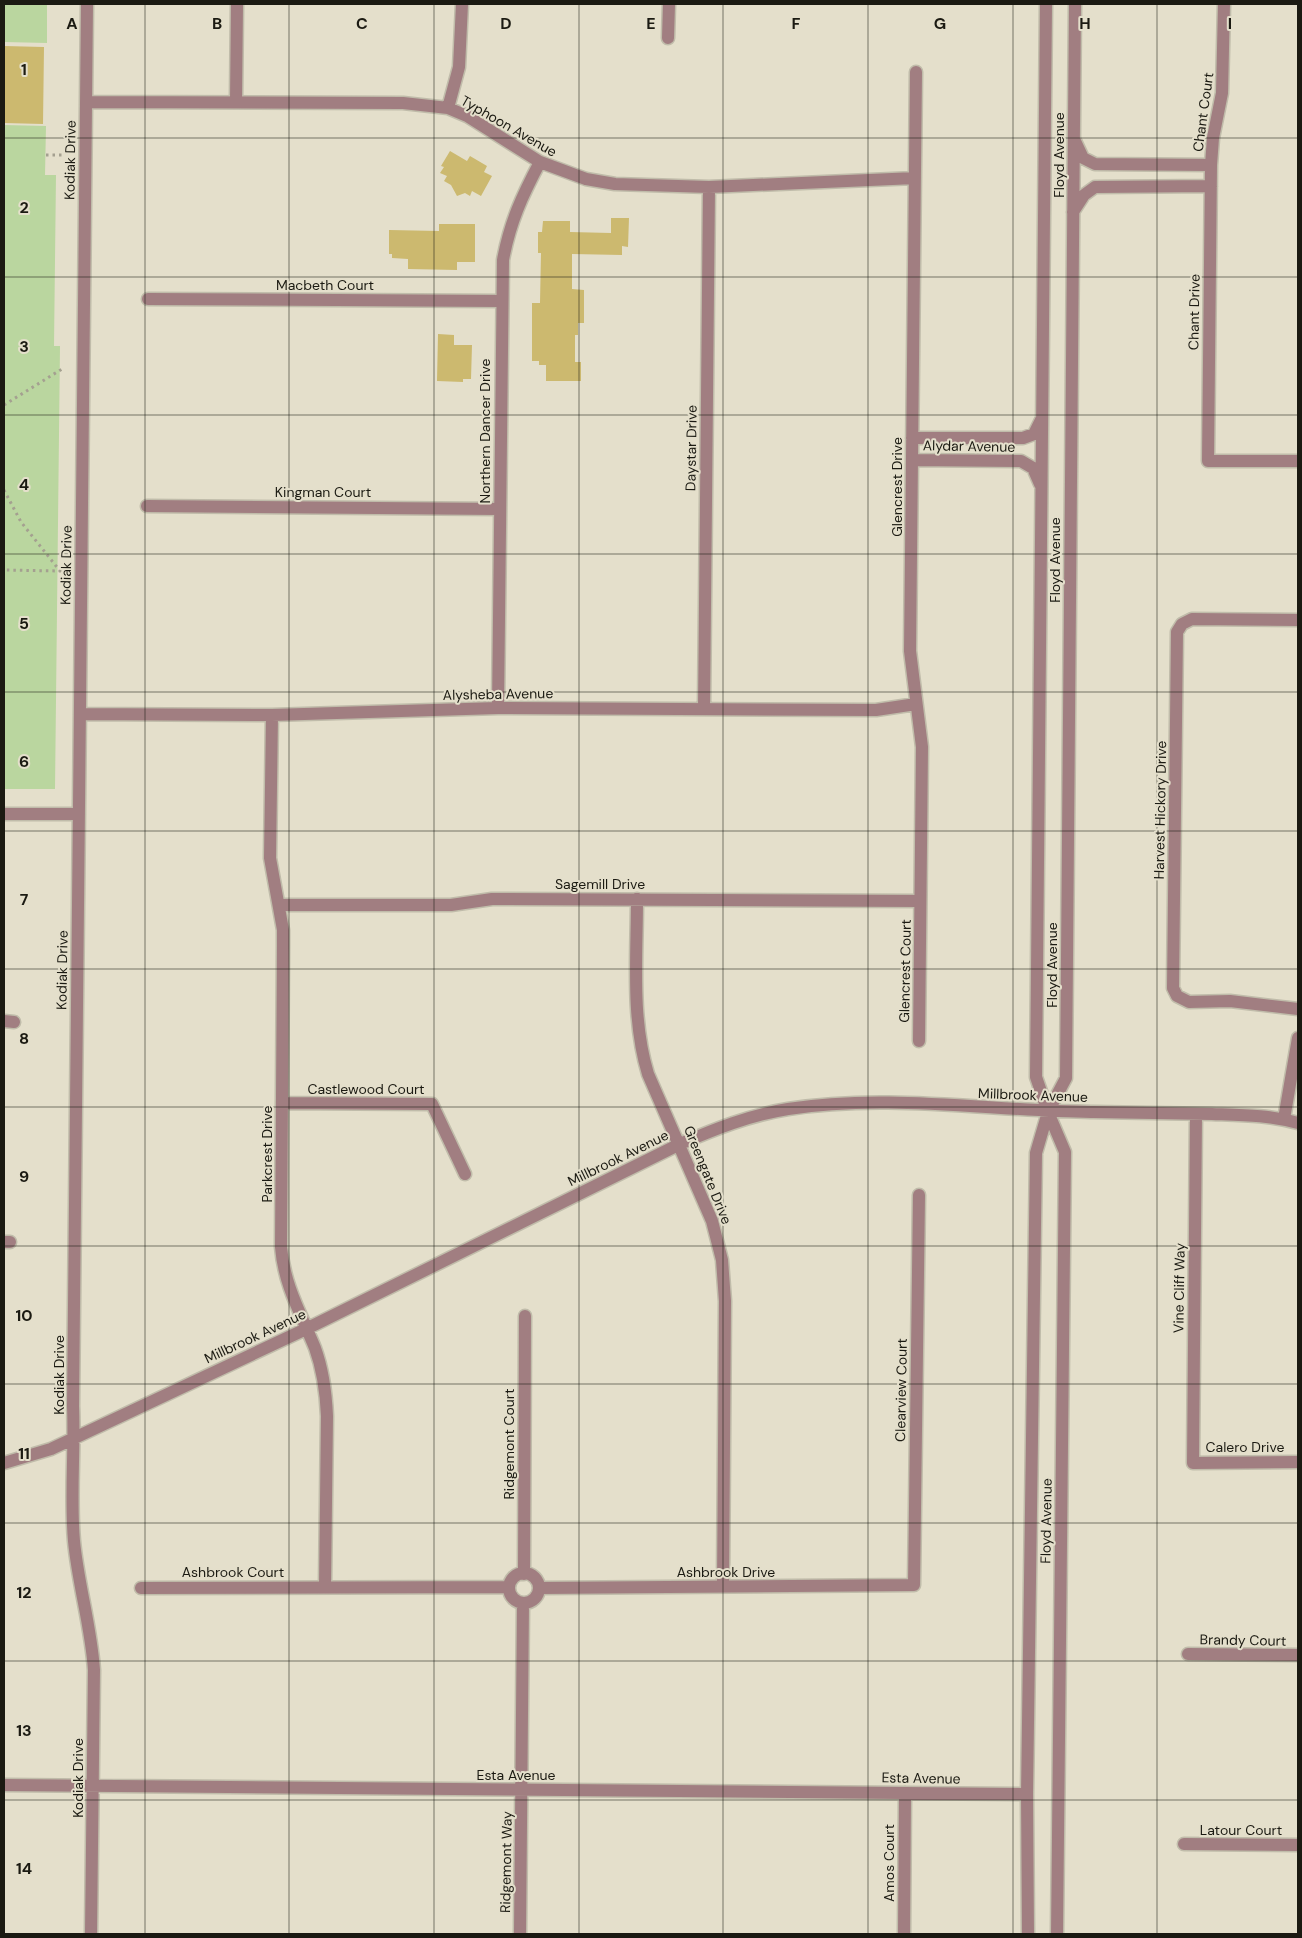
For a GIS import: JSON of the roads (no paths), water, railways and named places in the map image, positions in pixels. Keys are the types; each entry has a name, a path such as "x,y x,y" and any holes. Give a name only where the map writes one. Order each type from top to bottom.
{"street":[{"name":"Kodiak Drive","path":"87,4 73,1406 74,1538 93,1661 91,1934"},
{"path":"236,101 237,4"},
{"path":"448,108 459,67 462,4"},
{"path":"668,38 669,4"},
{"name":"Floyd Avenue","path":"1046,4 1036,1077 1065,1152 1057,1934"},
{"name":"Floyd Avenue","path":"1028,1934 1027,1794 1036,1153 1048,1112 1066,1078 1075,4"},
{"name":"Chant Court","path":"1211,164 1213,138 1222,93 1224,4"},
{"name":"Glencrest Drive","path":"916,72 910,651 922,747 920,901"},
{"name":"Typhoon Avenue","path":"86,102 403,103 448,108 467,116 540,162 586,179 616,184 709,187 915,178"},
{"path":"1074,139 1083,158 1095,164 1211,164"},
{"name":"Northern Dancer Drive","path":"498,708 503,260 508,231 517,207 540,162"},
{"name":"Chant Drive","path":"1211,164 1208,461 1298,461"},
{"path":"1073,212 1084,195 1095,186 1211,186"},
{"name":"Daystar Drive","path":"704,709 709,187"},
{"name":"Macbeth Court","path":"148,299 502,301"},
{"name":"Alydar Avenue","path":"912,438 1023,438 1034,434 1042,417"},
{"name":"Alydar Avenue","path":"912,460 1021,461 1033,468 1042,486"},
{"name":"Kingman Court","path":"147,506 500,509"},
{"name":"Harvest Hickory Drive","path":"1298,620 1192,619 1182,624 1177,632 1173,988 1177,996 1189,1002 1230,1001 1298,1009"},
{"name":"Alysheba Avenue","path":"80,714 272,715 498,708 876,710 916,704"},
{"name":"Parkcrest Drive","path":"272,715 270,858 279,905 284,946 282,1263 290,1294 315,1350 326,1399 325,1586"},
{"path":"4,814 79,814"},
{"name":"Sagemill Drive","path":"279,905 451,905 492,899 920,901"},
{"name":"Greengate Drive","path":"637,899 636,1021 641,1049 648,1074 712,1221 724,1280 723,1588"},
{"name":"Glencrest Court","path":"919,1041 920,901"},
{"path":"1284,1118 1298,1038"},
{"name":"Castlewood Court","path":"282,1103 432,1104 465,1174"},
{"name":"Millbrook Avenue","path":"4,1463 51,1449 306,1329 680,1144 718,1128 749,1118 787,1109 832,1104 913,1104 1048,1112 1196,1114 1284,1118 1298,1123"},
{"name":"Vine Cliff Way","path":"1193,1463 1196,1114"},
{"name":"Clearview Court","path":"914,1586 919,1195"},
{"name":"Ridgemont Court","path":"524,1574 525,1316"},
{"name":"Calero Drive","path":"1193,1463 1298,1462"},
{"path":"524,1574 534,1577 539,1588 534,1599 523,1603 512,1597 509,1587 513,1578 524,1574"},
{"path":"325,1586 509,1587"},
{"name":"Ashbrook Court","path":"141,1588 325,1586"},
{"name":"Ashbrook Drive","path":"539,1588 914,1586"},
{"path":"522,1790 523,1603"},
{"name":"Brandy Court","path":"1188,1654 1298,1655"},
{"name":"Esta Avenue","path":"4,1785 1027,1794"},
{"name":"Ridgemont Way","path":"520,1934 522,1790"},
{"name":"Amos Court","path":"904,1934 905,1793"},
{"name":"Latour Court","path":"1184,1844 1298,1845"}]}
